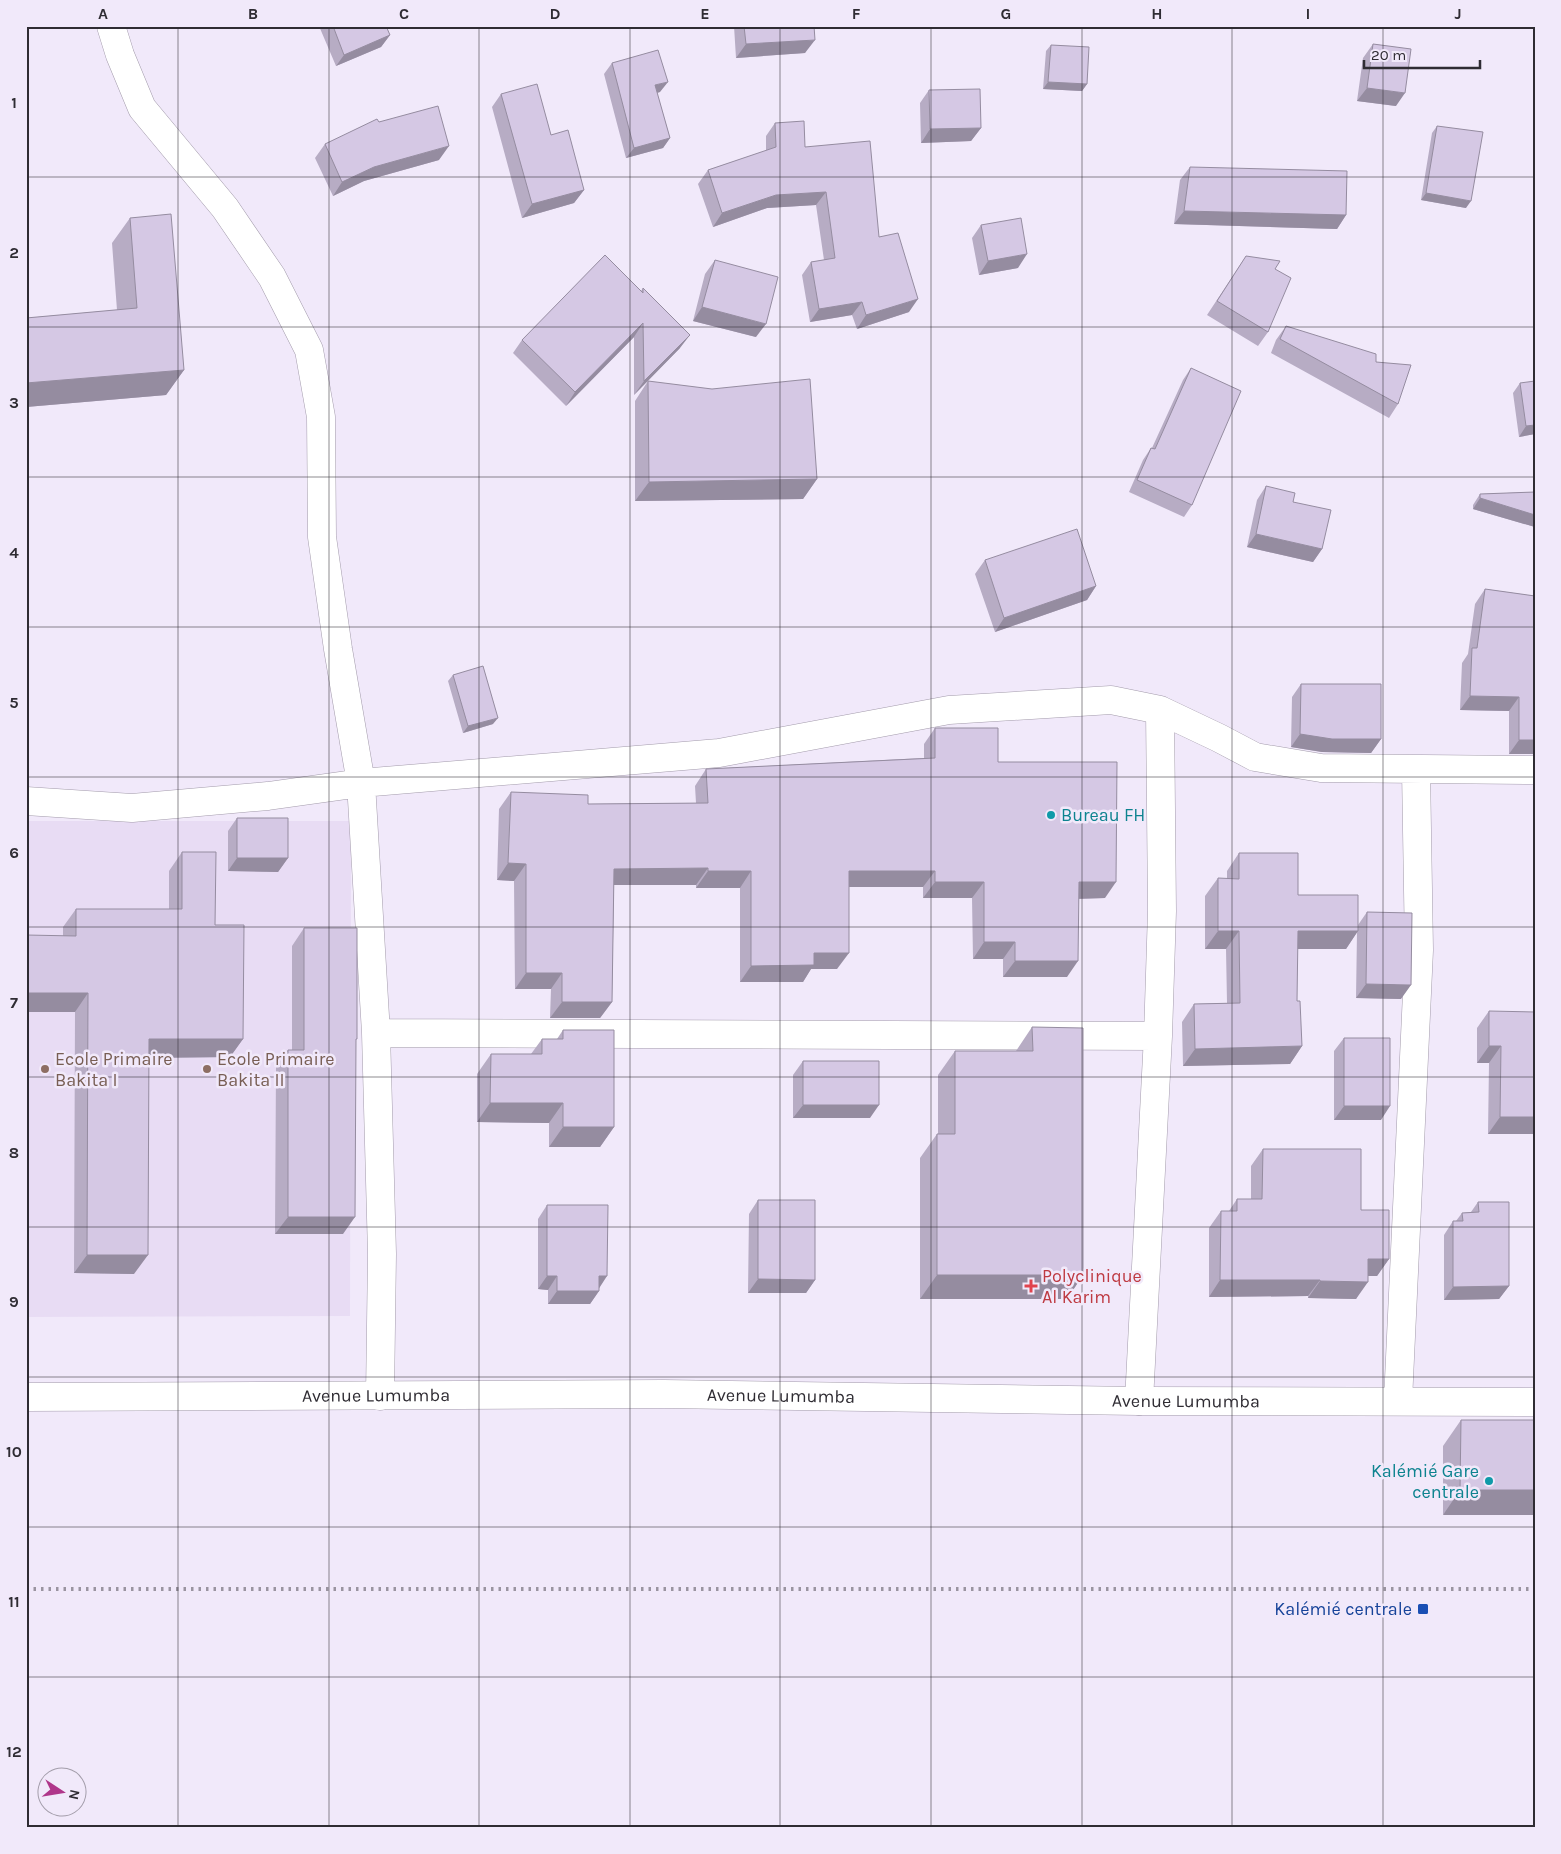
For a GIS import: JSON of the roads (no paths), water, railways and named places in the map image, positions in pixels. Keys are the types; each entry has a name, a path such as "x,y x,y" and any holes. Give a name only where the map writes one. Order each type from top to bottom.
{"main road":[{"path":"111,26 120,55 142,108 225,208 272,277 309,350 321,417 322,537 338,649 361,783 376,1033 382,1254 380,1396"},
{"path":"26,802 132,808 268,796 361,783 719,753 949,710 1111,700 1160,710 1255,757 1321,768 1535,770"},
{"path":"1139,1401 1158,1036 1162,910 1160,710"},
{"path":"1398,1401 1419,950 1416,770"},
{"path":"376,1033 1158,1036"},
{"name":"Avenue Lumumba","path":"26,1398 664,1394 1139,1401 1535,1402"}],"railway":[{"path":"26,1589 1535,1589"}],"place":[{"name":"Bureau FH","path":"1051,815"},
{"name":"Ecole Primaire Bakita I","path":"45,1069"},
{"name":"Ecole Primaire Bakita II","path":"207,1069"},
{"name":"Polyclinique Al Karim","path":"1031,1286"},
{"name":"Kalémié Gare centrale","path":"1489,1481"},
{"name":"Kalémié centrale","path":"1423,1609"}]}
